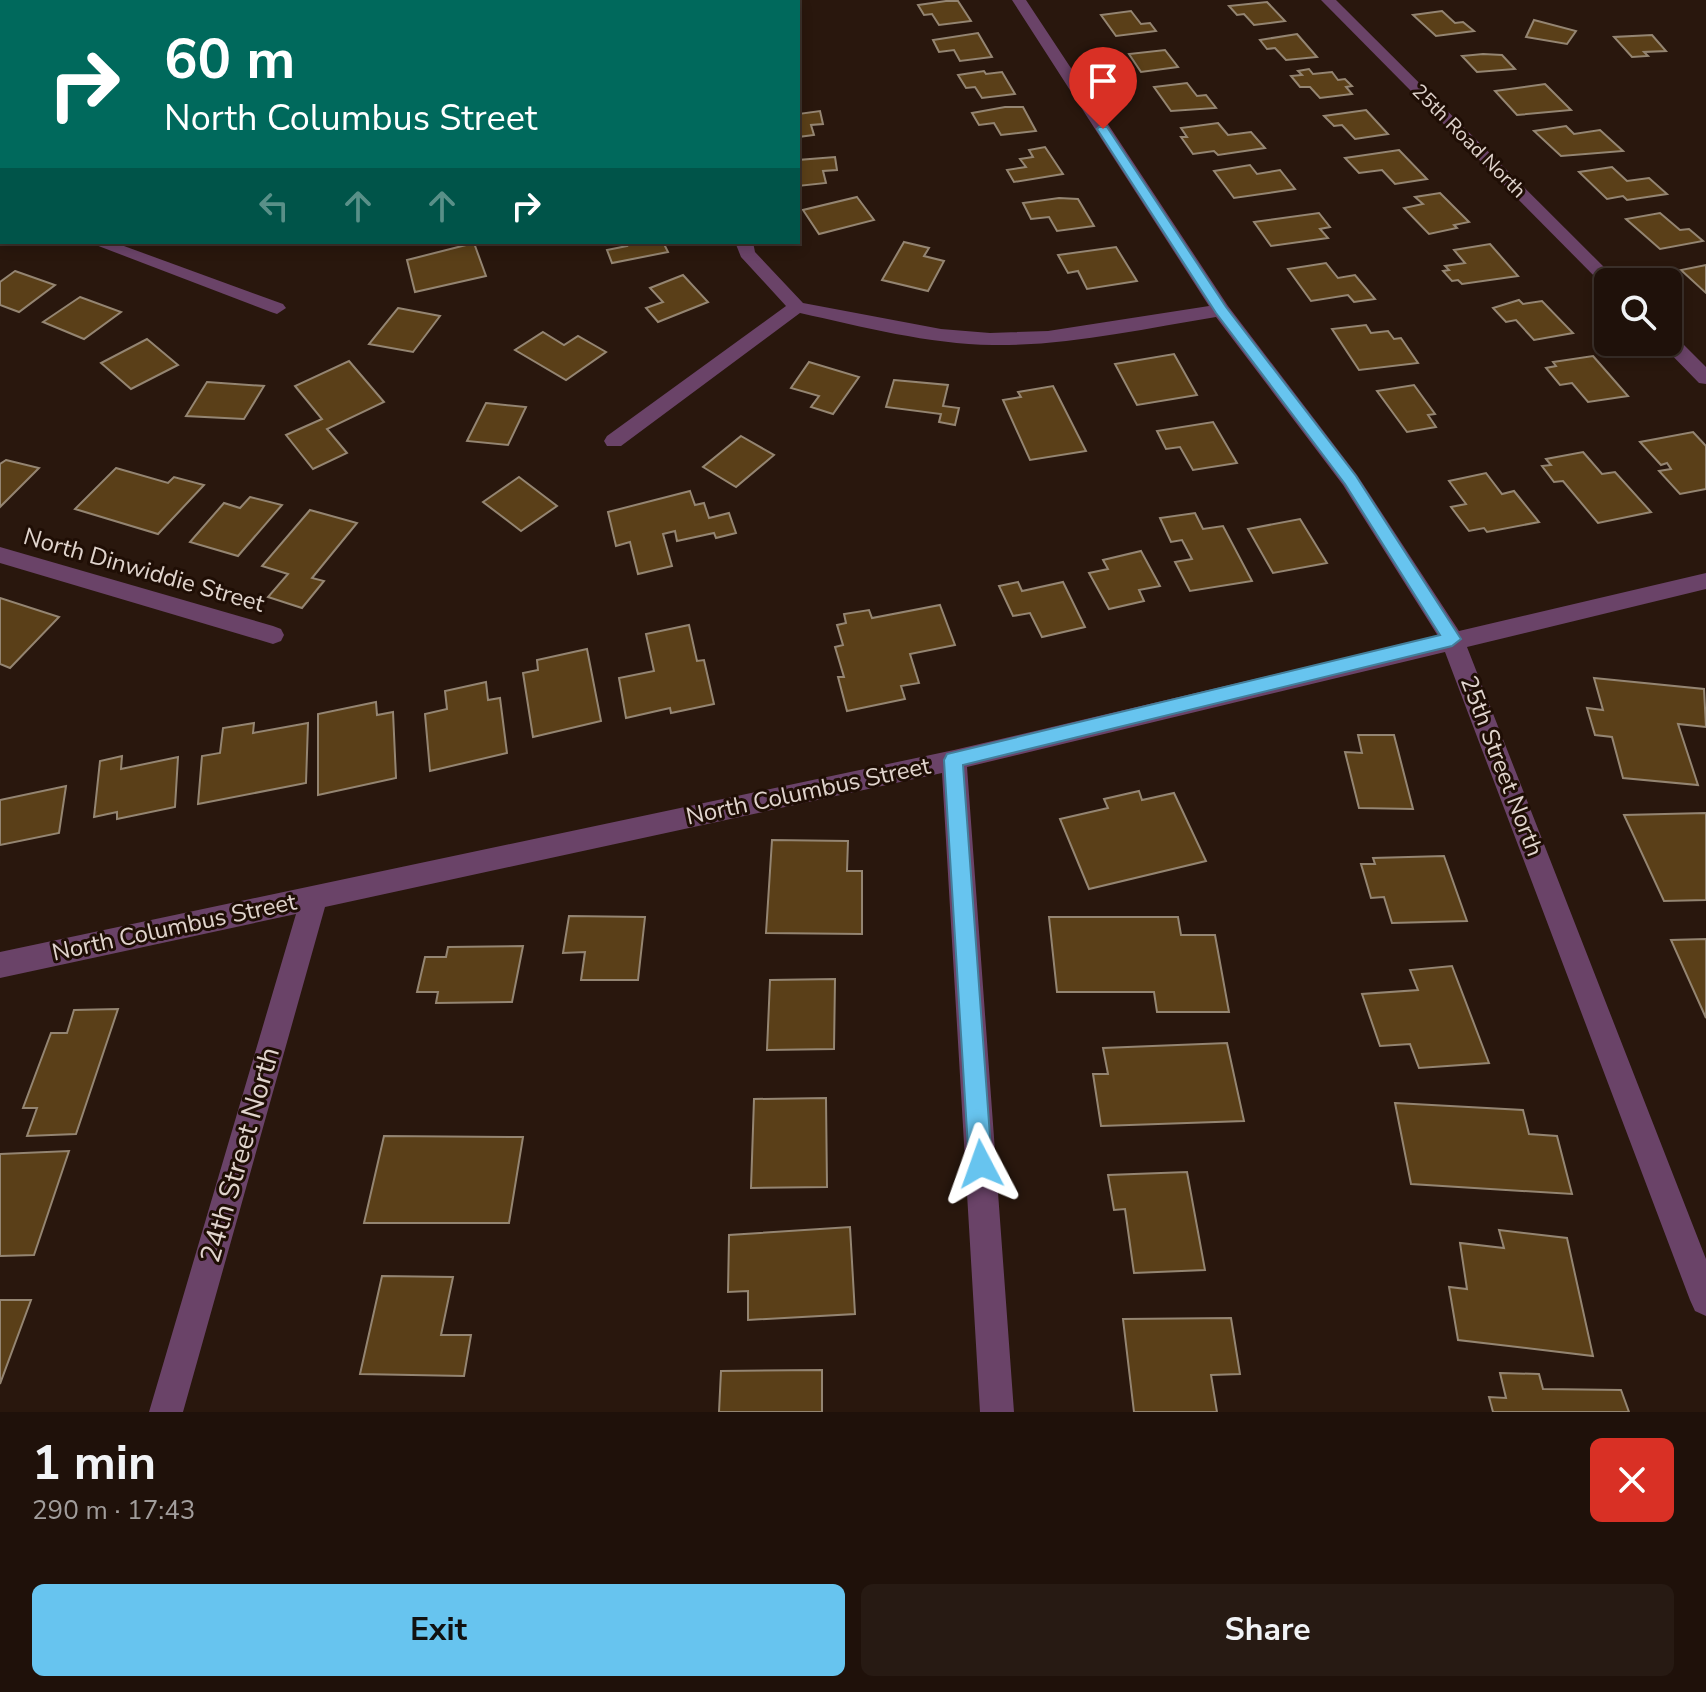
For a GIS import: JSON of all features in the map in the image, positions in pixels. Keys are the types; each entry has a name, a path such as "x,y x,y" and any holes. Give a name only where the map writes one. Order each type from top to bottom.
{"street":[{"name":"25th Street North","path":"1019,0 1221,310 1350,480 1452,639 1706,1300"},
{"name":"25th Road North","path":"1328,0 1596,268"},
{"path":"102,244 277,308"},
{"path":"745,244 747,253 797,307 902,329 991,339 1090,331 1221,310"},
{"path":"614,441 797,307"},
{"path":"1682,354 1706,378"},
{"name":"North Dinwiddie Street","path":"0,555 273,635"},
{"name":"North Columbus Street","path":"0,965 954,760 1706,581"},
{"path":"954,760 997,1412"},
{"name":"24th Street North","path":"166,1412 314,898"}],"building":[{"path":"958,1 971,21 939,25 932,14 924,15 918,5"},
{"path":"1267,2 1285,21 1254,25 1244,14 1237,15 1229,6"},
{"path":"1131,11 1141,24 1150,23 1156,31 1116,36 1101,15"},
{"path":"1442,11 1455,23 1463,22 1474,31 1436,36 1413,15"},
{"path":"1534,20 1576,31 1567,44 1526,37"},
{"path":"978,33 992,57 960,61 954,50 939,52 933,40"},
{"path":"1297,34 1317,57 1286,60 1275,48 1267,49 1260,40"},
{"path":"1652,35 1666,51 1644,52 1648,56 1632,57 1614,37"},
{"path":"1165,50 1178,67 1141,72 1129,54"},
{"path":"1502,55 1515,69 1477,72 1462,56"},
{"path":"1309,69 1313,74 1332,72 1338,80 1345,79 1352,86 1346,87 1352,94 1320,98 1310,87 1300,87 1291,76 1302,75 1298,71"},
{"path":"984,71 986,74 1002,72 1015,94 982,98 975,87 966,88 958,75"},
{"path":"1187,83 1197,96 1206,95 1216,108 1171,111 1154,87"},
{"path":"1545,84 1571,110 1517,115 1495,91"},
{"path":"1023,107 1036,131 1001,135 994,123 979,125 972,113"},
{"path":"1366,110 1388,134 1355,139 1342,125 1334,126 1324,116"},
{"path":"820,111 823,124 811,125 814,135 800,137 800,114"},
{"path":"1218,123 1228,135 1251,132 1265,148 1218,155 1214,151 1193,154 1181,137 1187,137 1181,128"},
{"path":"1566,126 1574,134 1600,130 1623,151 1561,156 1534,131"},
{"path":"1045,147 1063,174 1014,182 1007,170 1026,167 1020,159 1033,157 1029,150"},
{"path":"1399,150 1427,179 1395,184 1382,170 1359,173 1345,158"},
{"path":"835,157 837,170 823,171 826,183 800,186 800,160"},
{"path":"1250,165 1257,174 1280,170 1295,189 1234,198 1214,171"},
{"path":"1612,167 1627,181 1649,178 1667,194 1627,200 1623,196 1607,199 1579,172"},
{"path":"1440,193 1469,222 1429,234 1404,208 1423,204 1415,197"},
{"path":"857,197 874,220 819,234 803,210"},
{"path":"1078,199 1094,226 1057,231 1049,217 1031,219 1023,203"},
{"path":"1319,213 1330,227 1320,229 1328,238 1271,246 1254,222"},
{"path":"1660,213 1680,230 1689,229 1703,241 1660,249 1626,219"},
{"path":"904,242 929,248 924,256 944,261 928,291 882,280"},
{"path":"474,244 486,276 415,292 407,260"},
{"path":"664,244 668,252 612,263 607,250"},
{"path":"1490,244 1518,276 1462,284 1458,280 1452,281 1443,271 1449,270 1445,266 1465,263 1454,250"},
{"path":"1116,247 1137,281 1087,289 1078,271 1068,273 1058,255"},
{"path":"1326,263 1338,278 1355,275 1375,299 1354,302 1348,295 1311,301 1288,269"},
{"path":"1706,265 1706,293 1682,271"},
{"path":"15,271 55,285 19,312 0,305 0,282"},
{"path":"683,275 708,302 658,322 646,308 663,302 650,288"},
{"path":"80,297 121,312 84,339 43,322"},
{"path":"1519,300 1523,304 1542,301 1573,333 1534,340 1516,320 1506,322 1493,308"},
{"path":"398,308 440,316 413,352 369,344"},
{"path":"1366,325 1371,333 1388,331 1394,339 1401,338 1418,363 1359,370 1332,329"},
{"path":"543,332 564,345 578,336 606,352 566,380 515,350"},
{"path":"147,339 178,365 131,389 101,363"},
{"path":"1174,354 1197,395 1137,405 1115,364"},
{"path":"1593,356 1628,396 1588,402 1572,383 1560,385 1546,368 1556,366 1553,362"},
{"path":"349,361 384,402 327,429 347,453 313,469 286,435 322,419 295,386"},
{"path":"809,362 859,377 833,414 811,407 819,396 791,388"},
{"path":"894,380 948,385 943,406 959,408 955,425 939,422 941,414 886,407"},
{"path":"207,382 264,386 244,419 186,416"},
{"path":"1414,385 1435,414 1428,415 1436,427 1407,432 1377,391"},
{"path":"1053,386 1086,451 1030,460 1003,400 1021,397 1018,392"},
{"path":"486,403 526,407 508,445 467,441"},
{"path":"1213,422 1237,463 1193,470 1180,447 1166,449 1157,431"},
{"path":"1693,432 1706,446 1706,489 1680,494 1659,471 1671,469 1667,463 1661,465 1640,442"},
{"path":"741,436 774,455 736,487 703,467"},
{"path":"1583,452 1602,474 1615,472 1651,512 1598,523 1563,481 1554,482 1542,466 1551,465 1546,459"},
{"path":"6,460 39,468 0,507 0,464"},
{"path":"116,468 168,483 174,477 204,485 158,534 75,509"},
{"path":"1486,473 1502,494 1514,491 1539,522 1487,532 1484,528 1469,531 1451,507 1466,504 1449,481"},
{"path":"519,477 557,506 521,531 483,502"},
{"path":"690,491 695,505 704,503 709,518 729,513 736,533 716,538 714,533 677,541 675,531 663,534 672,566 638,574 630,542 616,546 608,512"},
{"path":"250,497 282,505 238,556 190,542 224,503 240,508"},
{"path":"310,510 357,523 312,578 324,581 302,608 268,597 288,574 262,566"},
{"path":"1195,513 1203,529 1223,526 1252,581 1190,591 1175,562 1192,559 1182,540 1171,542 1160,518"},
{"path":"1300,519 1327,563 1273,573 1248,529"},
{"path":"1141,551 1160,586 1139,590 1144,601 1109,609 1089,573 1108,569 1103,560"},
{"path":"1018,582 1022,591 1063,582 1085,627 1042,637 1030,613 1013,616 999,586"},
{"path":"0,598 59,617 10,668 0,664"},
{"path":"940,605 955,645 910,654 919,683 901,686 905,699 847,711 838,677 844,677 835,647 843,645 837,625 846,623 844,614 869,610 872,618"},
{"path":"689,625 697,661 704,660 714,704 671,713 670,708 626,718 619,678 654,671 646,634"},
{"path":"587,649 601,721 533,737 523,673 538,670 537,660"},
{"path":"1594,678 1704,689 1706,727 1678,724 1698,785 1623,778 1612,737 1595,735 1587,708 1603,710"},
{"path":"486,682 488,700 500,698 507,753 430,771 425,714 447,709 445,691"},
{"path":"376,702 377,715 393,712 396,778 318,795 318,714"},
{"path":"254,723 253,733 308,723 306,783 198,804 202,756 220,753 223,728"},
{"path":"1358,735 1394,735 1413,809 1359,808 1345,752 1362,753"},
{"path":"122,756 121,769 178,757 175,807 117,819 117,812 94,817 100,761"},
{"path":"66,786 59,833 0,845 0,800"},
{"path":"1139,791 1142,800 1174,793 1206,861 1089,889 1060,819 1108,808 1104,799"},
{"path":"1706,813 1706,900 1664,901 1624,815"},
{"path":"772,840 848,841 847,871 862,871 862,934 766,933"},
{"path":"1444,856 1467,921 1392,923 1384,897 1371,898 1361,864 1375,864 1373,858"},
{"path":"569,916 645,917 638,980 581,980 585,952 563,953"},
{"path":"1049,917 1178,917 1181,935 1215,935 1229,1012 1157,1012 1154,992 1057,992"},
{"path":"1706,939 1706,1018 1671,940"},
{"path":"523,946 512,1002 436,1003 438,992 417,992 425,957 446,957 448,947"},
{"path":"1452,966 1489,1063 1419,1068 1410,1044 1380,1046 1362,994 1418,990 1410,970"},
{"path":"835,979 834,1049 767,1050 770,980"},
{"path":"118,1009 76,1134 27,1136 37,1108 23,1108 51,1033 67,1033 74,1010"},
{"path":"1227,1043 1244,1121 1101,1126 1093,1074 1108,1074 1103,1048"},
{"path":"826,1098 827,1187 751,1188 754,1099"},
{"path":"1395,1103 1523,1110 1529,1134 1557,1136 1572,1194 1411,1184"},
{"path":"384,1136 523,1137 509,1223 364,1223"},
{"path":"69,1151 34,1255 0,1256 0,1154"},
{"path":"1187,1172 1205,1270 1134,1273 1125,1209 1114,1210 1108,1175"},
{"path":"850,1227 855,1314 748,1320 748,1291 728,1292 729,1235"},
{"path":"1499,1230 1567,1238 1593,1356 1458,1340 1449,1287 1467,1289 1460,1243 1504,1248"},
{"path":"382,1276 453,1277 441,1335 471,1335 464,1376 360,1374"},
{"path":"0,1300 31,1300 0,1384"},
{"path":"1231,1318 1240,1374 1211,1375 1217,1412 1134,1412 1123,1319"},
{"path":"822,1370 822,1412 719,1412 721,1371"},
{"path":"1500,1373 1539,1374 1543,1389 1621,1390 1629,1412 1493,1412 1489,1397 1506,1398"}],"route":[{"path":"981,1164 954,760 1452,639 1350,480 1221,310 1103,129"}]}
